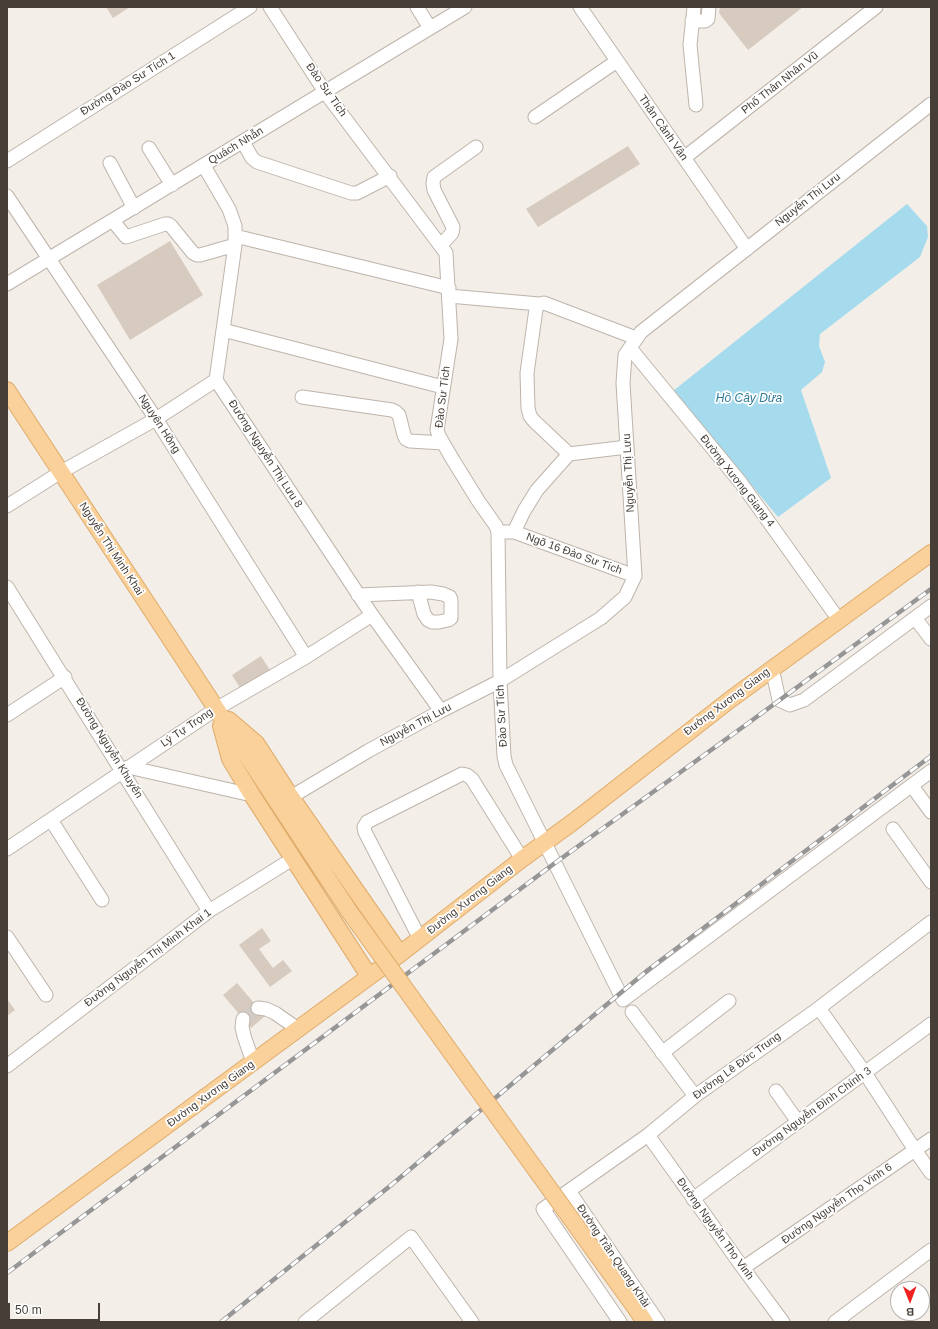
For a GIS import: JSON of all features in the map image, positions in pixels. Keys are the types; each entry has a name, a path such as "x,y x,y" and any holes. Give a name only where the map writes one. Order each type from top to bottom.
{"main road":[{"name":"Nguyễn Thị Minh Khai","path":"7,390 349,911 641,1316"},
{"name":"Đường Xương Giang","path":"7,1243 400,954 772,668 931,553"},
{"path":"216,709 230,759 369,976"},
{"path":"216,709 256,743 291,797 400,954"}],"street":[{"name":"Đường Đào Sư Tích 1","path":"7,161 250,7"},
{"name":"Đào Sư Tích","path":"270,7 325,92 390,176 446,253 451,339 437,430 443,443 479,502 496,526 498,532 500,681 504,756 506,765 623,1000 912,786"},
{"path":"417,7 430,28"},
{"name":"Quách Nhẫn","path":"7,284 465,7"},
{"name":"Thân Cảnh Vân","path":"580,7 747,249"},
{"path":"694,7 690,45 696,105"},
{"path":"692,21 705,21 708,19 709,7"},
{"name":"Phố Thân Nhân Vũ","path":"684,158 876,7"},
{"path":"535,117 617,61"},
{"name":"Nguyễn Thị Lưu","path":"291,797 441,711 500,681 601,618 625,597 635,576 623,383 625,354 641,332 931,104"},
{"path":"242,142 252,158 257,162 351,193 357,193 390,176"},
{"path":"441,245 452,233 453,227 434,190 434,177 476,147"},
{"path":"149,148 172,185"},
{"path":"110,163 134,208"},
{"path":"7,506 60,472 156,420 216,380 235,240 235,226 229,209 204,166"},
{"name":"Nguyên Hồng","path":"7,196 156,420 306,657"},
{"path":"113,221 126,237 168,224 193,253 197,255 235,240 449,292 539,304 544,303 633,343"},
{"path":"539,304 536,309 527,373 528,408 530,416 534,422 568,454"},
{"path":"223,330 443,387"},
{"name":"Đường Xương Giang 4","path":"633,343 741,483 839,620"},
{"name":"Đường Nguyễn Thị Lưu 8","path":"216,380 358,595 441,711"},
{"path":"302,397 392,410 399,415 406,439 410,441 443,443"},
{"path":"514,532 524,511 537,490 568,454 627,447"},
{"name":"Ngõ 16 Đào Sư Tích","path":"498,532 514,532 635,576"},
{"name":"Đường Nguyễn Khuyến","path":"7,586 64,677 126,769 209,911"},
{"path":"358,595 418,592"},
{"path":"772,668 779,700 790,706 809,698 931,606"},
{"name":"Lý Tự Trọng","path":"7,849 216,709 306,657 372,615"},
{"path":"915,618 931,639"},
{"path":"7,716 64,677"},
{"path":"126,769 252,795"},
{"path":"931,771 912,786 931,812"},
{"path":"420,939 365,832 364,827 367,822 462,774 467,775 472,779 522,860"},
{"path":"50,820 102,900"},
{"path":"893,829 931,882"},
{"name":"Đường Nguyễn Thị Minh Khai 1","path":"7,1066 209,911 294,858"},
{"name":"Đường Lê Đức Trung","path":"620,1322 543,1209 648,1135 695,1096 819,1008 931,922"},
{"path":"7,937 46,995"},
{"path":"662,1053 729,1001"},
{"path":"258,1008 266,1009 275,1013 298,1029"},
{"path":"819,1008 865,1073 931,1173"},
{"path":"632,1012 695,1096"},
{"path":"243,1019 242,1027 244,1036 253,1062"},
{"name":"Đường Nguyễn Đình Chính 3","path":"693,1199 931,1024"},
{"path":"776,1092 798,1122"},
{"name":"Đường Nguyễn Thọ Vinh","path":"648,1135 783,1322"},
{"name":"Đường Nguyễn Thọ Vinh 6","path":"743,1268 931,1139"},
{"name":"Đường Trần Quang Khải","path":"569,1191 658,1322"},
{"path":"305,1322 412,1237 472,1322"},
{"path":"835,1322 931,1250"}],"water":[{"name":"Hồ Cây Dừa","path":"907,204 927,226 928,237 920,257 820,334 819,346 825,362 822,372 801,390 831,478 778,517 673,391"}],"building":[{"path":"106,7 130,7 113,18"},
{"path":"720,7 803,7 748,50 719,13"},
{"path":"628,146 640,164 538,227 526,209"},
{"path":"170,241 203,295 130,340 97,285"},
{"path":"261,656 271,672 242,691 232,675"},
{"path":"262,928 271,941 259,949 273,968 283,960 292,971 270,987 239,945"},
{"path":"237,983 265,1016 251,1028 223,995"},
{"path":"7,999 15,1010 7,1016"}],"tunnel":[{"path":"243,1019 258,1008"}],"railway":[{"path":"7,1273 555,863 931,589"},
{"path":"221,1322 390,1186 648,970 931,756"}]}
